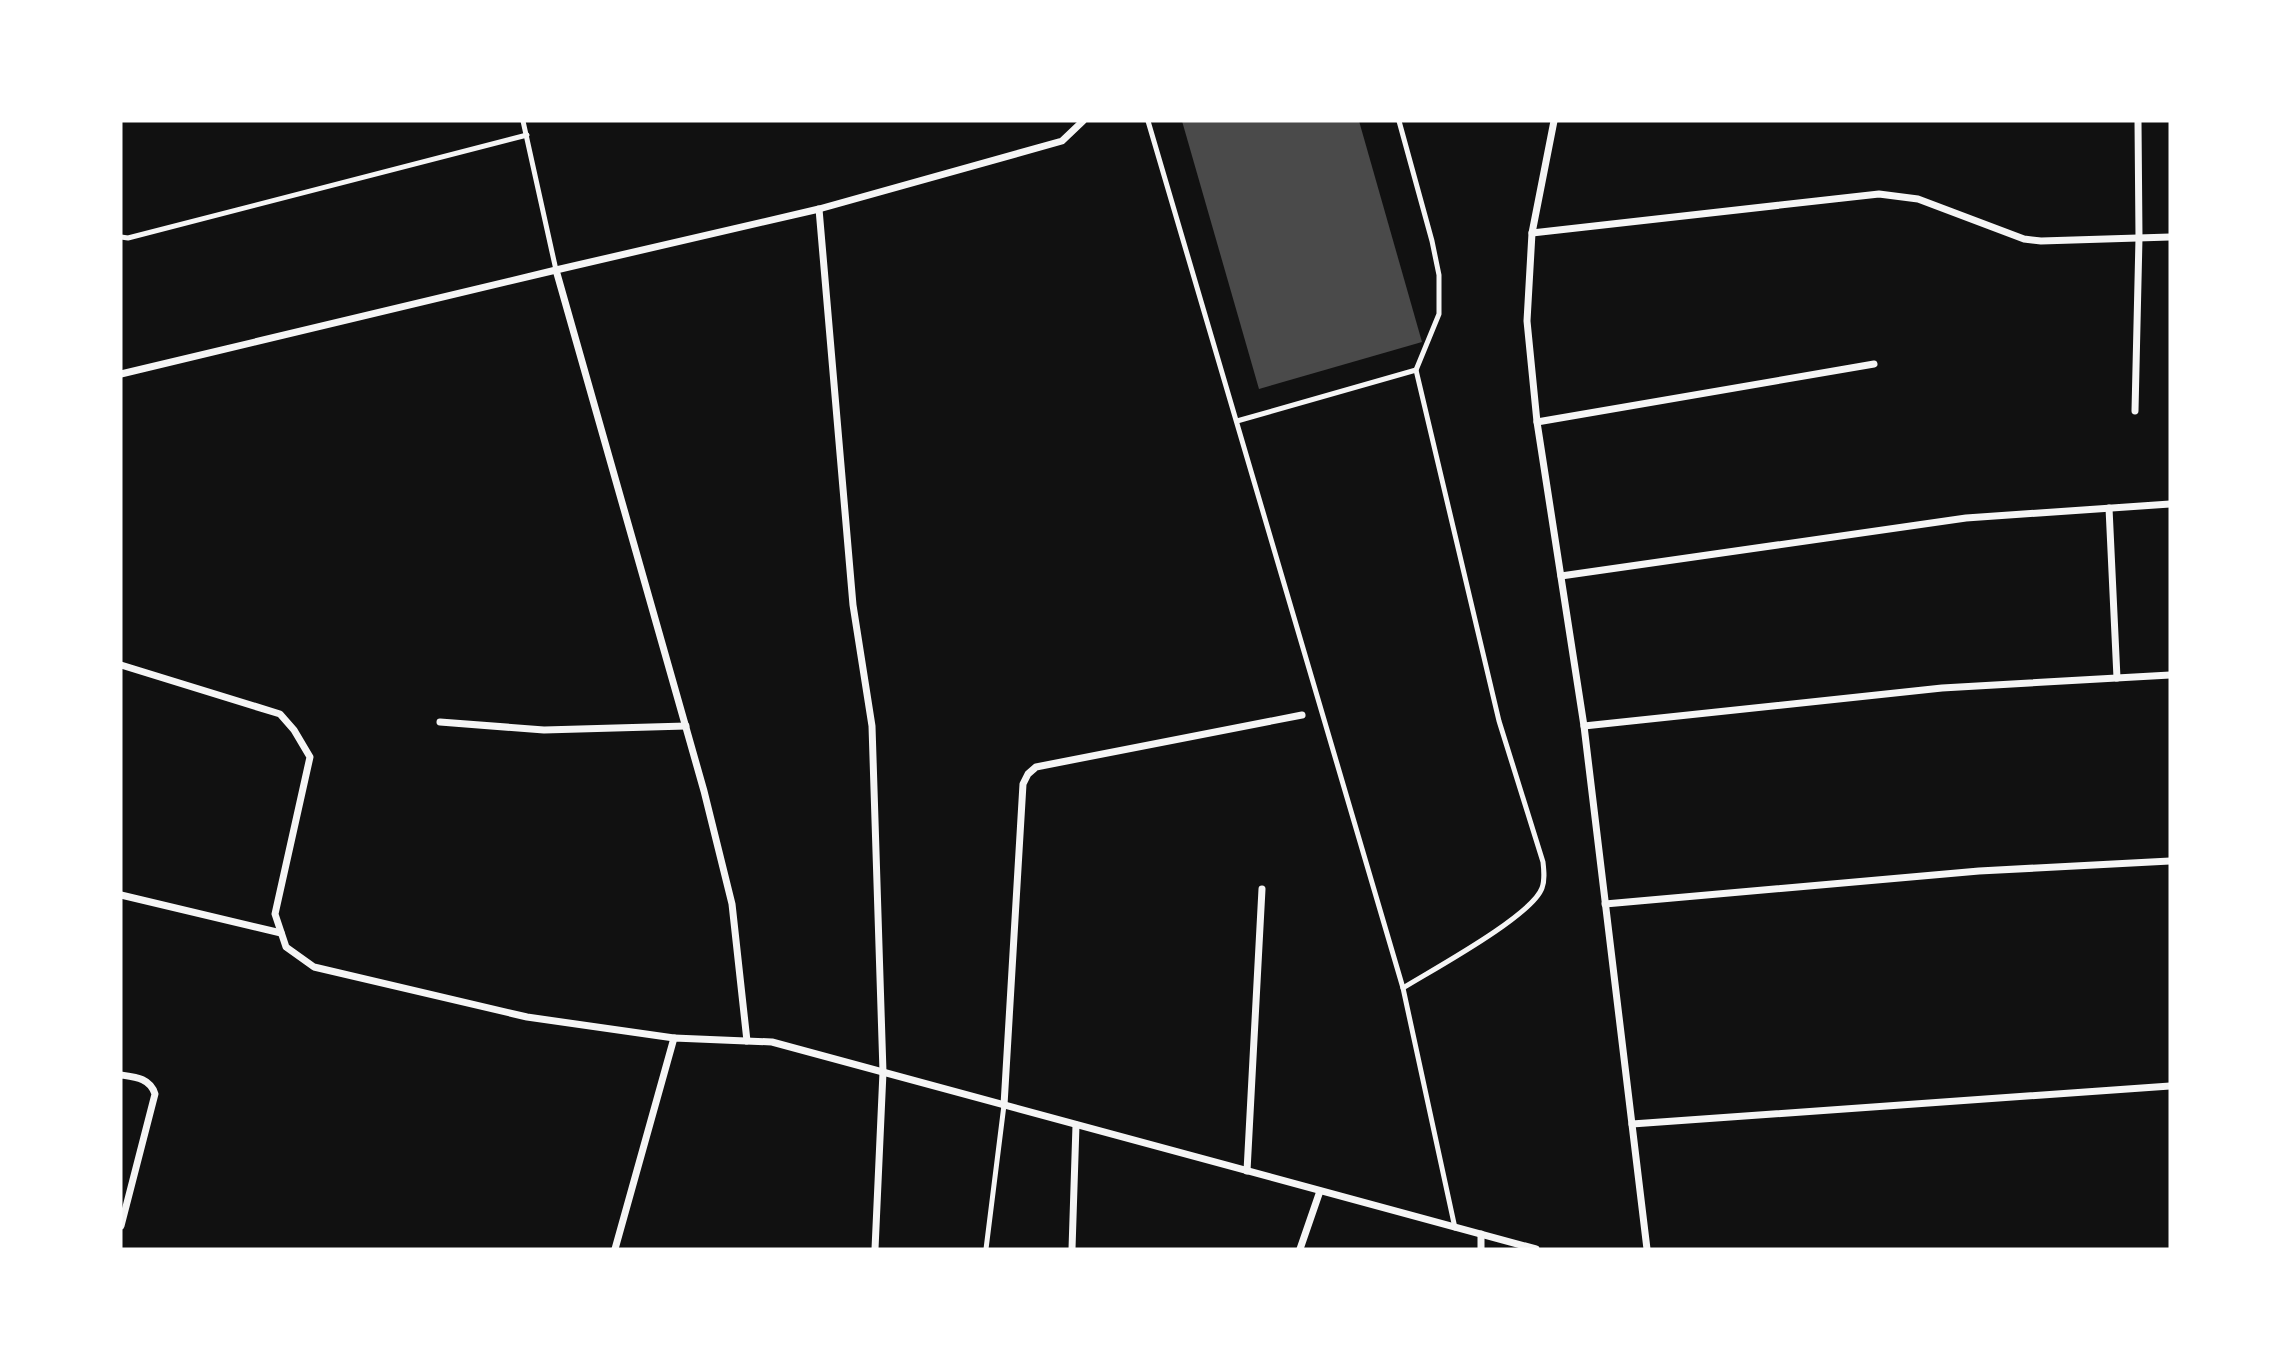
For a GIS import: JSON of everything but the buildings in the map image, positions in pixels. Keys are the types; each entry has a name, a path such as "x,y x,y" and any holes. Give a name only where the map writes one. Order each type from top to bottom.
{"street":[{"path":"121,374 819,209 1062,141 1083,121"},
{"path":"1554,121 1532,233 1527,321 1537,422 1584,726 1647,1249"},
{"path":"2135,411 2139,238 2138,121"},
{"path":"1532,233 1879,194 1918,200 2024,239 2041,241 2170,237"},
{"path":"819,209 853,605 872,726 883,1072 875,1249"},
{"path":"556,270 686,726 732,904 747,1041"},
{"path":"1537,422 1874,364"},
{"path":"1561,576 1966,518 2170,504"},
{"path":"2109,508 2117,678"},
{"path":"121,666 280,714 300,739 310,757 275,914 286,947 314,967 527,1017 674,1038 772,1042 1536,1249"},
{"path":"1584,726 1942,688 2170,675"},
{"path":"1004,1105 1023,784 1028,774 1036,767 1303,715"},
{"path":"440,722 544,730 686,726"},
{"path":"1605,904 1979,871 2170,861"},
{"path":"1247,1171 1262,889"},
{"path":"121,894 281,933"},
{"path":"615,1249 674,1038"},
{"path":"121,1075 141,1078 152,1086 155,1094 121,1226"},
{"path":"1632,1124 2170,1086"},
{"path":"1072,1249 1076,1125"},
{"path":"1300,1249 1320,1191"},
{"path":"1481,1234 1481,1249"}],"lane":[{"path":"523,121 556,270"},
{"path":"1148,121 1403,988 1455,1228"},
{"path":"1399,121 1439,275 1439,314 1416,370 1499,721 1545,875 1542,890 1533,904 1403,988"},
{"path":"121,237 141,235 527,135"},
{"path":"1237,421 1416,370"},
{"path":"986,1249 1004,1105"}]}
